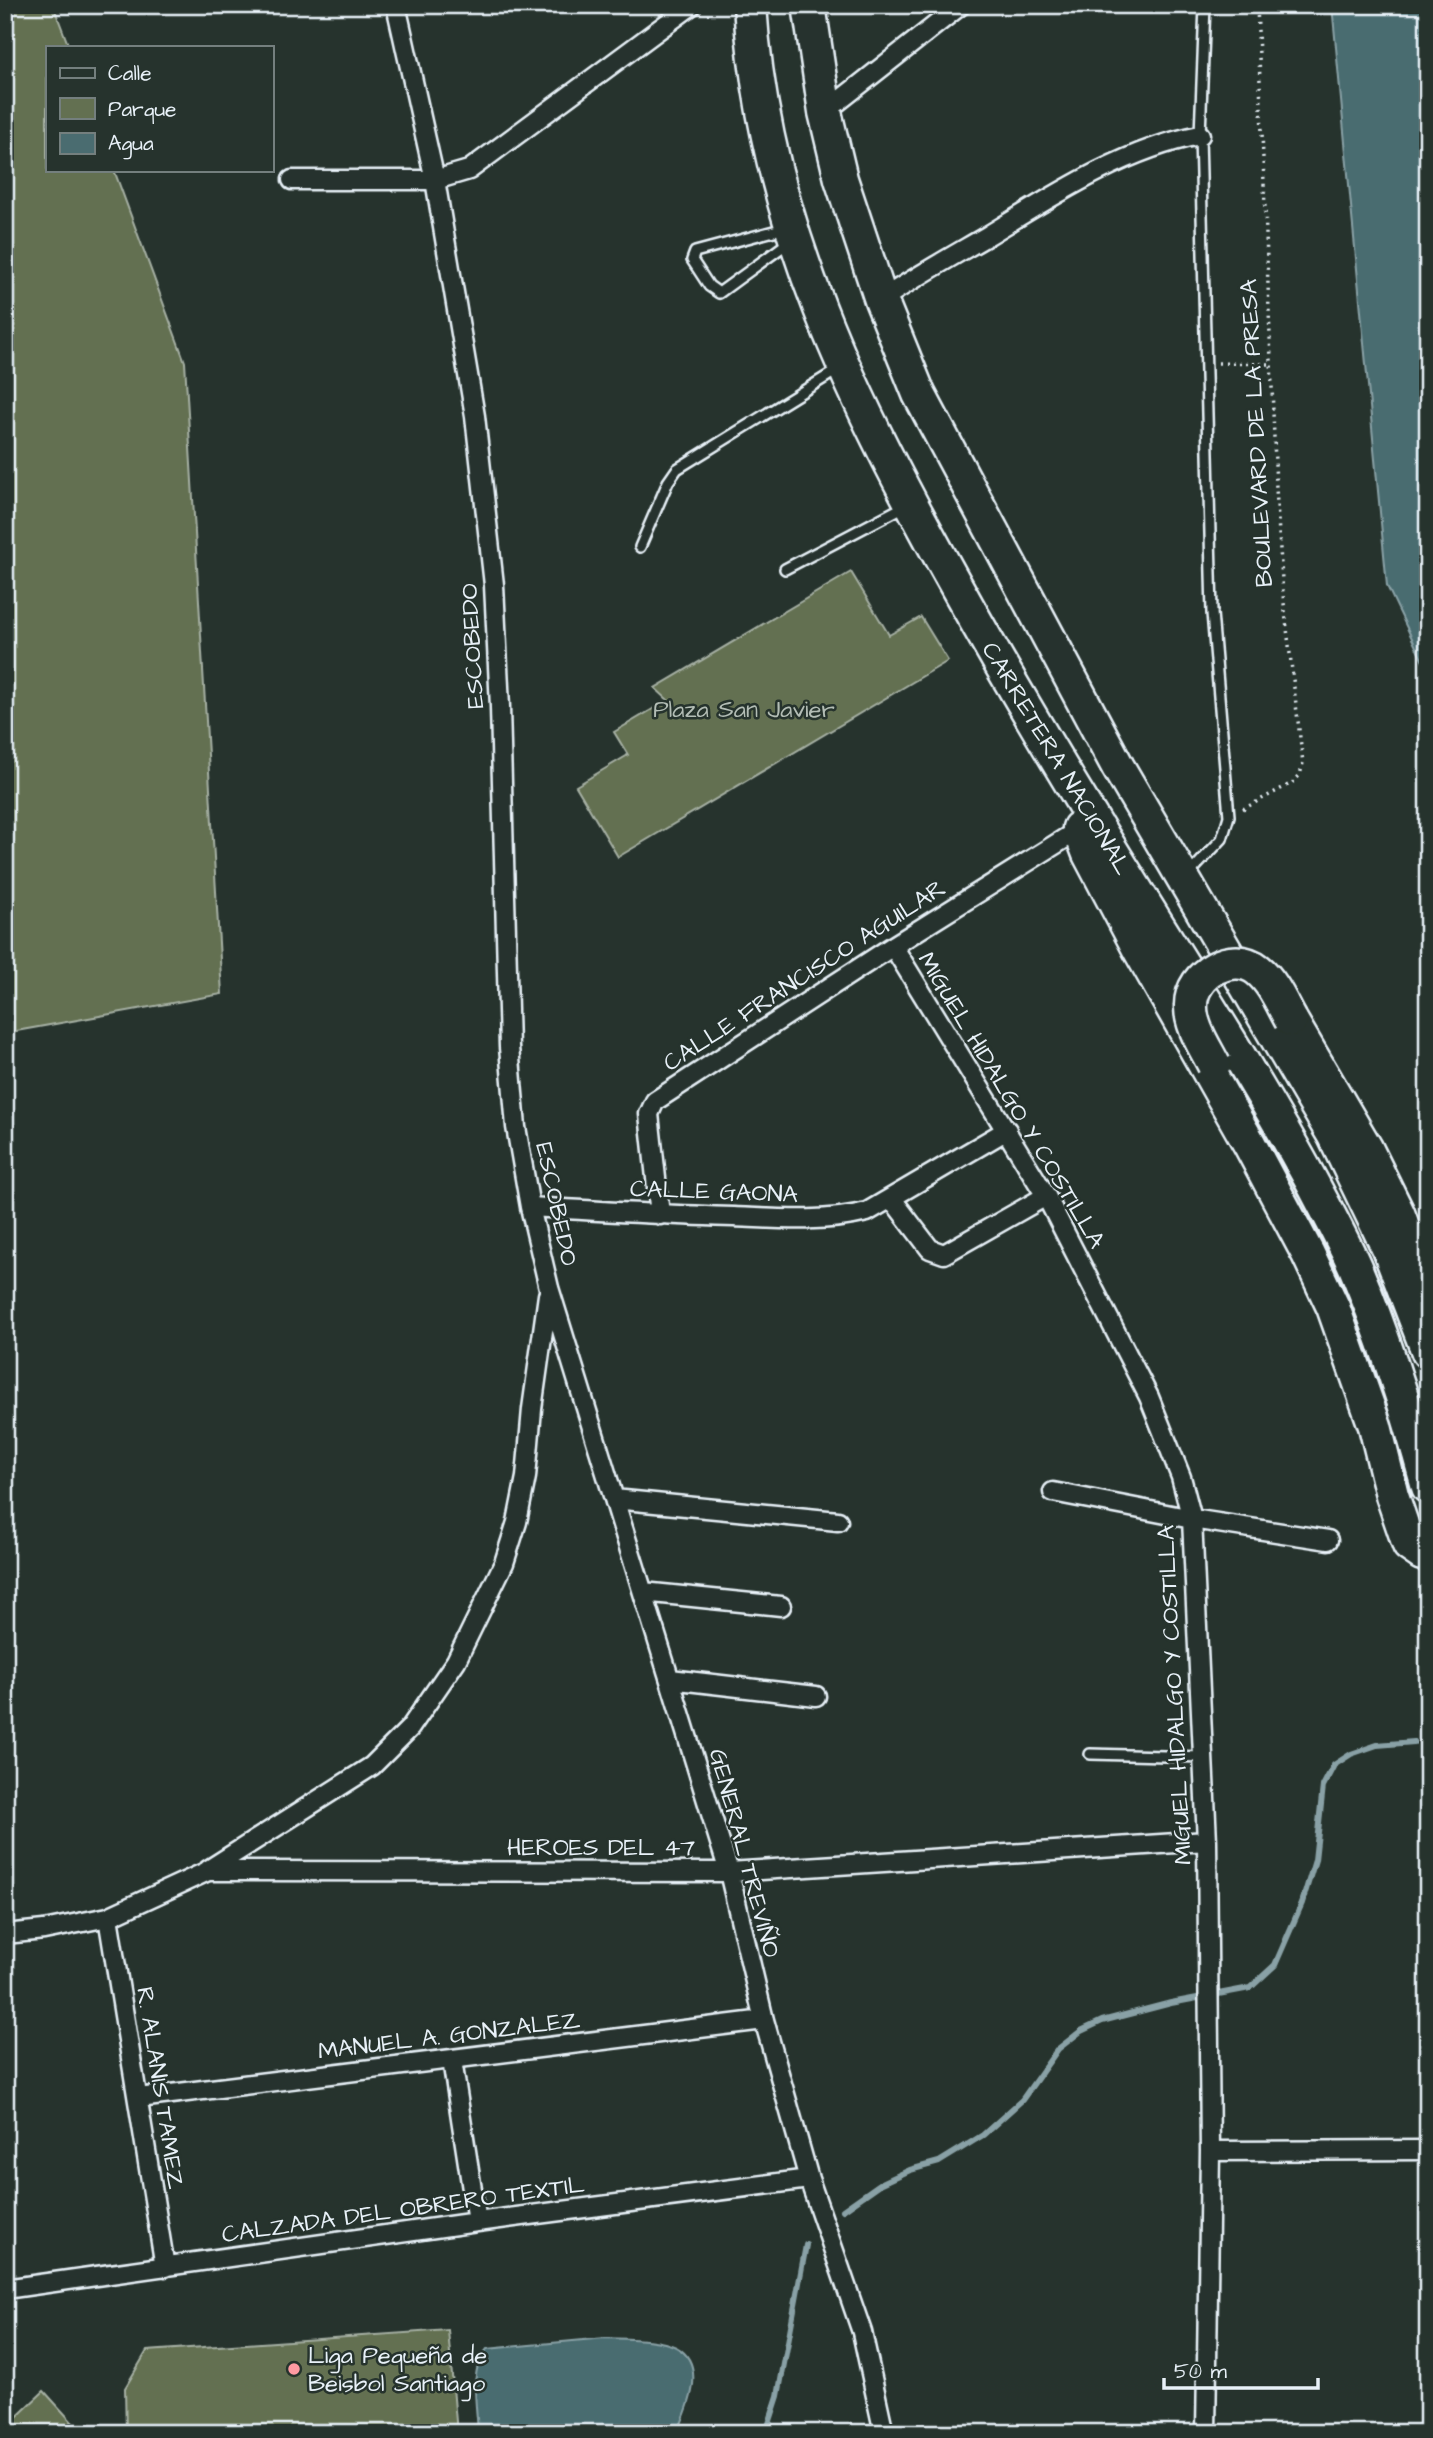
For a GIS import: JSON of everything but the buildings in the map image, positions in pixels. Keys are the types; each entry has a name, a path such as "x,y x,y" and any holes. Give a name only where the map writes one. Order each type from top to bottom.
{"highway":[{"name":"CARRETERA NACIONAL","path":"750,5 775,173 792,233 843,366 910,503 1075,792 1270,1104 1354,1264 1413,1429 1428,1486"},
{"name":"CARRETERA NACIONAL","path":"809,5 825,112 841,179 881,300 919,394 1118,768 1345,1158 1388,1248 1428,1352"},
{"path":"1075,792 1080,829 1089,854 1139,949 1250,1145 1333,1307 1376,1426 1392,1495 1409,1545 1425,1560"},
{"path":"1425,1560 1407,1509 1381,1409 1334,1280 1274,1161 1214,1065 1196,1028 1191,1003 1192,992 1198,983 1223,965 1240,961 1267,978 1366,1148 1398,1213 1428,1291"}],"street":[{"name":"ESCOBEDO","path":"396,5 435,180 475,416 494,585 509,1047 516,1127 530,1207 549,1288"},
{"path":"292,180 435,180 455,176 482,162 692,5"},
{"path":"825,112 961,5"},
{"path":"881,300 921,273 1077,183 1153,148 1200,135"},
{"name":"CALLE FRANCISCO AGUILAR","path":"660,1215 649,1114 655,1101 893,946 1080,829"},
{"name":"MIGUEL HIDALGO Y COSTILLA","path":"893,946 1046,1196 1149,1397 1171,1451 1192,1519 1207,1841 1210,2151 1206,2433"},
{"name":"CALLE GAONA","path":"530,1207 815,1220 846,1217 867,1212 892,1199 1007,1130"},
{"path":"892,1199 930,1249 944,1254 1046,1196"},
{"path":"208,1871 372,1766 410,1728 456,1661 503,1563 517,1522 526,1477 532,1409 549,1288"},
{"name":"GENERAL TREVIÑO","path":"549,1288 729,1872 764,2020 809,2179 862,2332 884,2433"},
{"path":"1053,1492 1192,1519 1328,1540"},
{"path":"614,1499 838,1521"},
{"path":"643,1592 781,1606"},
{"path":"670,1679 816,1696"},
{"name":"HEROES DEL 47","path":"5,1934 44,1930 108,1917 208,1871 729,1872 1207,1841"},
{"name":"R. ALANIS TAMEZ","path":"108,1917 165,2267"},
{"name":"MANUEL A. GONZALEZ","path":"139,2098 764,2020"},
{"path":"452,2060 477,2222"},
{"path":"1210,2151 1428,2150"},
{"name":"CALZADA DEL OBRERO TEXTIL","path":"5,2289 477,2222 809,2179"}],"lane":[{"name":"BOULEVARD DE LA PRESA","path":"1185,879 1222,839 1229,816 1212,613 1200,135 1205,5"},
{"path":"792,233 719,293 709,286 692,260 695,252 792,233"},
{"path":"640,547 668,482 677,469 843,366"},
{"path":"785,569 910,503"},
{"path":"1090,1754 1203,1757"}],"path":[{"name":"BOULEVARD DE LA PRESA","path":"1229,816 1292,783 1300,775 1303,763 1283,595 1276,488 1257,5"},
{"path":"1206,363 1272,364"}],"green space":[{"path":"5,5 53,5 69,46 46,46 46,172 115,172 185,362 222,994 5,1033"},
{"name":"Plaza San Javier","path":"851,572 889,635 921,617 948,661 618,857 576,786 628,755 614,732 668,700 655,688"},
{"name":"Liga Pequeña de Beisbol Santiago","path":"448,2330 457,2433 126,2433 125,2388 147,2351"},
{"path":"44,2391 82,2433 5,2433 5,2428"}],"water":[{"path":"1332,5 1428,5 1428,672 1387,586"},
{"path":"605,2338 661,2342 676,2347 686,2355 691,2364 693,2387 677,2433 478,2433 475,2400 477,2367 487,2349"}],"waterway":[{"path":"843,2210 880,2184 910,2170 939,2162 983,2135 1022,2100 1058,2049 1081,2031 1102,2021 1171,2003 1250,1988 1275,1965 1302,1903 1315,1860 1323,1786 1334,1765 1351,1754 1377,1745 1414,1742"},
{"path":"766,2433 778,2396 806,2245"}],"place":[{"name":"Liga Pequeña de Beisbol Santiago","path":"294,2369"}]}
